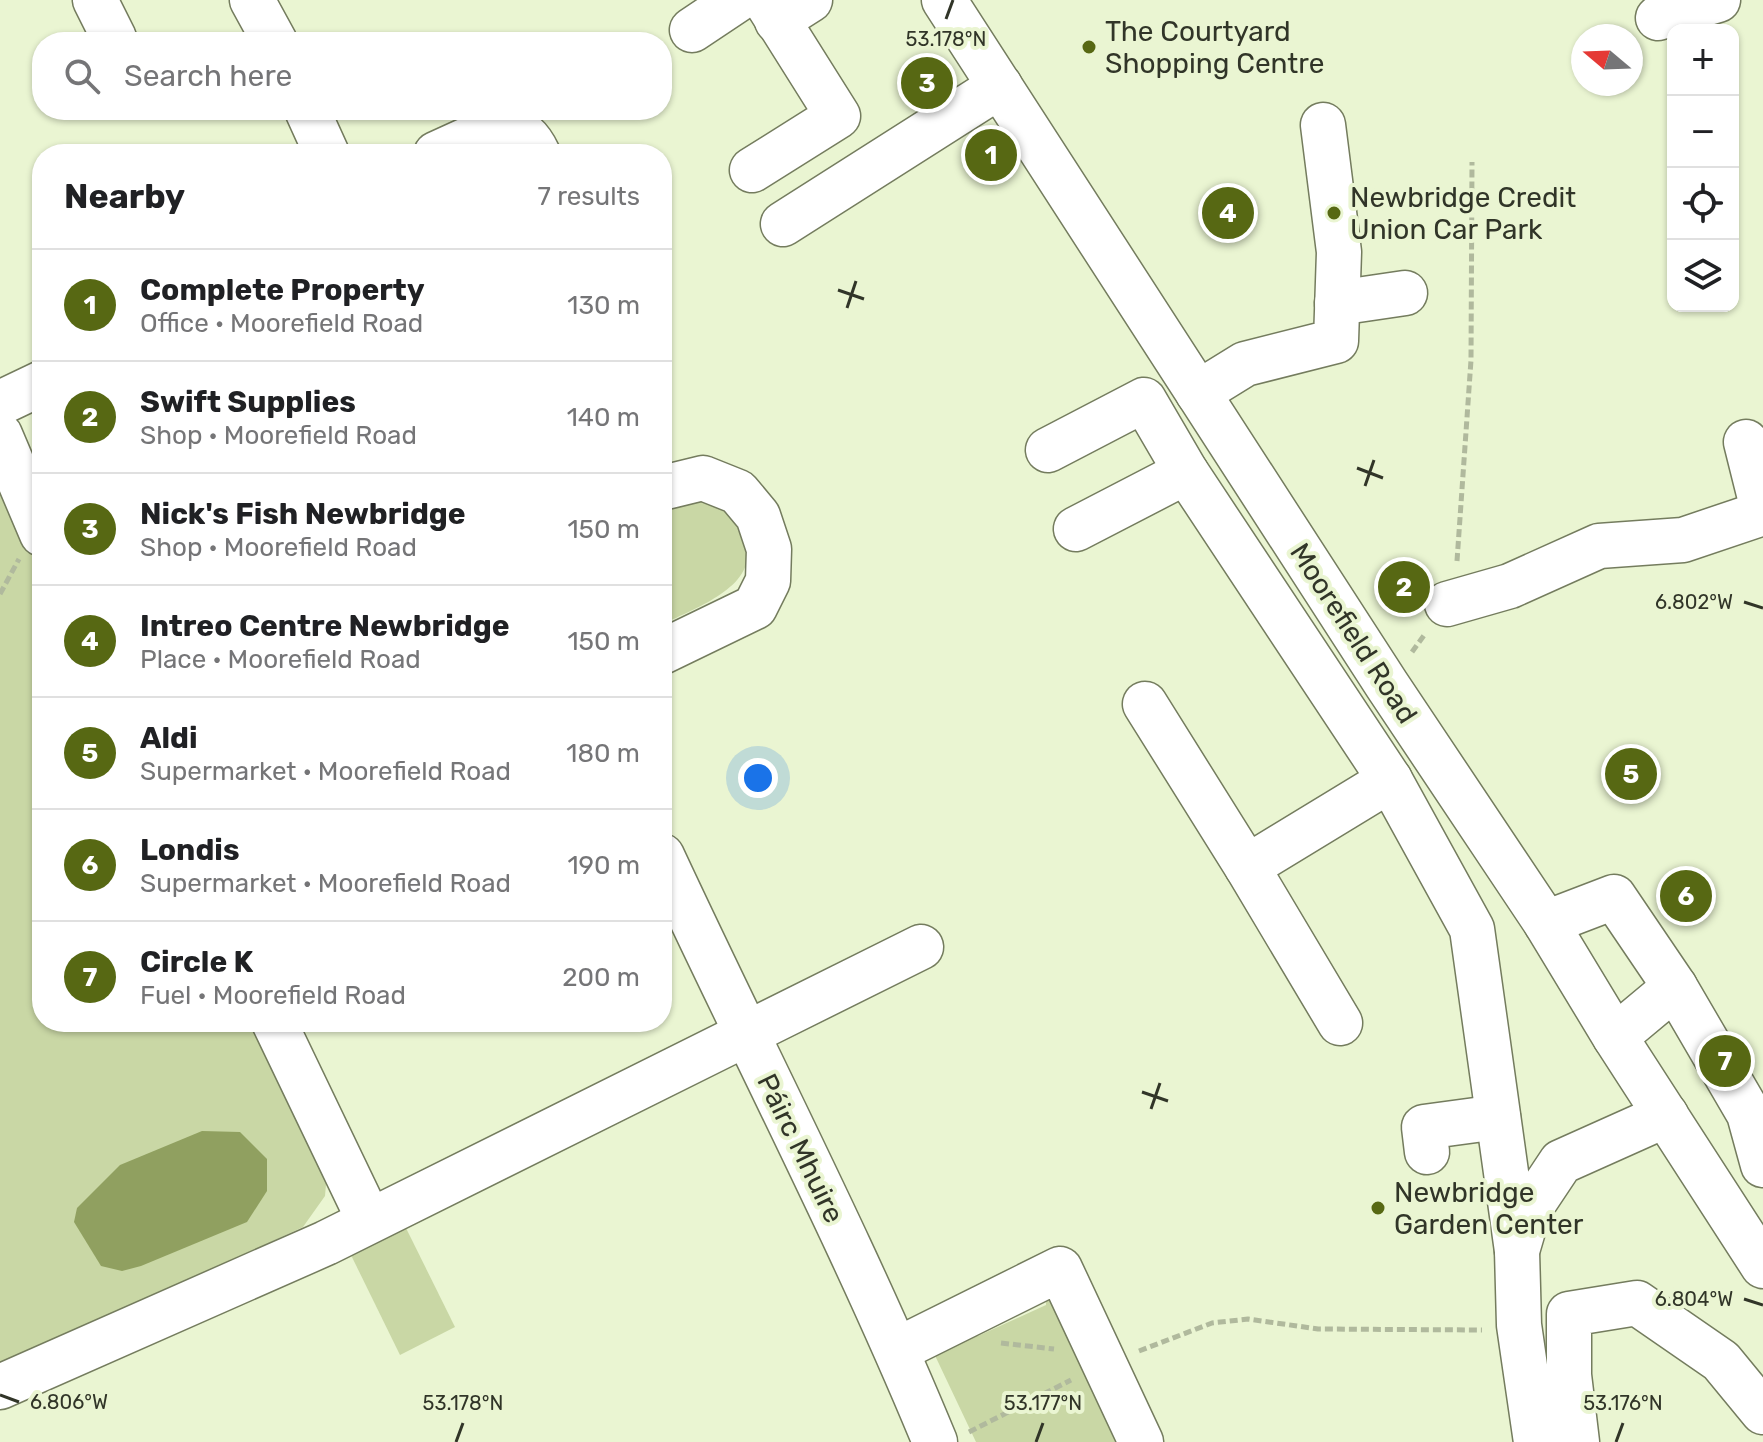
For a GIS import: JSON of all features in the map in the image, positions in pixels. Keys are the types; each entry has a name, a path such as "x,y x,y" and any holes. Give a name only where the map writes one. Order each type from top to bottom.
{"street":[{"path":"95,0 111,32"},
{"path":"252,0 270,32"},
{"path":"692,30 737,0"},
{"name":"Moorefield Road","path":"944,0 1387,685 1546,923 1615,1037 1761,1252"},
{"path":"1658,18 1718,0"},
{"path":"752,170 838,116 784,7"},
{"path":"783,224 1000,86"},
{"path":"312,120 322,144"},
{"path":"458,144 504,123 520,130 533,144"},
{"path":"1198,393 1245,364 1336,341 1339,252 1323,125"},
{"path":"1337,303 1405,293"},
{"path":"0,403 32,388"},
{"path":"1048,450 1144,400 1186,472 1390,780 1472,929 1517,1251 1519,1325 1536,1442"},
{"path":"0,435 32,510"},
{"path":"1447,604 1510,586 1599,546 1683,540 1763,511 1746,442"},
{"path":"1076,529 1186,472"},
{"path":"672,486 703,478 738,492 758,516 769,549 768,581 755,607 672,647"},
{"path":"1145,704 1340,1023"},
{"path":"1247,867 1390,780"},
{"name":"Páirc Mhuire","path":"672,878 897,1350 950,1438"},
{"path":"1546,923 1614,897 1675,987 1749,1114 1763,1165"},
{"path":"0,1387 326,1243 921,947"},
{"path":"1615,1037 1675,987"},
{"path":"279,1032 369,1220"},
{"path":"1517,1251 1529,1210 1561,1162 1666,1115"},
{"path":"1427,1152 1424,1127 1498,1117"},
{"path":"897,1350 1060,1269 1141,1442"},
{"path":"1577,1442 1569,1375 1569,1314 1637,1303 1721,1361 1763,1412"}],"path":[{"path":"1387,685 1447,604 1458,560 1471,360 1472,162"},
{"path":"950,1438 1103,1363 1212,1323 1230,1320 1274,1321 1318,1329 1488,1330 1519,1325"},
{"path":"990,1341 1083,1353 1103,1363"}],"shaded area":[{"path":"0,477 32,544 32,1032 267,1032 328,1161 325,1196 303,1227 0,1367"},
{"path":"699,498 731,513 745,543 747,562 732,586 704,605 672,620 672,506"},
{"path":"202,1131 240,1132 267,1159 267,1191 247,1222 141,1266 122,1271 101,1266 74,1222 77,1208 120,1165"},
{"path":"404,1224 455,1327 400,1355 349,1251"},
{"path":"1052,1292 1128,1442 976,1442 930,1345 960,1330 978,1336 1046,1305 1046,1297"}],"place":[{"name":"The Courtyard Shopping Centre","path":"1089,47"},
{"name":"Nick's Fish Newbridge","path":"927,83"},
{"name":"Complete Property","path":"991,155"},
{"name":"Intreo Centre Newbridge","path":"1228,213"},
{"name":"Newbridge Credit Union Car Park","path":"1334,213"},
{"name":"Swift Supplies","path":"1404,587"},
{"name":"Aldi","path":"1631,774"},
{"name":"Londis","path":"1686,896"},
{"name":"Circle K","path":"1725,1061"},
{"name":"Newbridge Garden Center","path":"1378,1208"}]}
